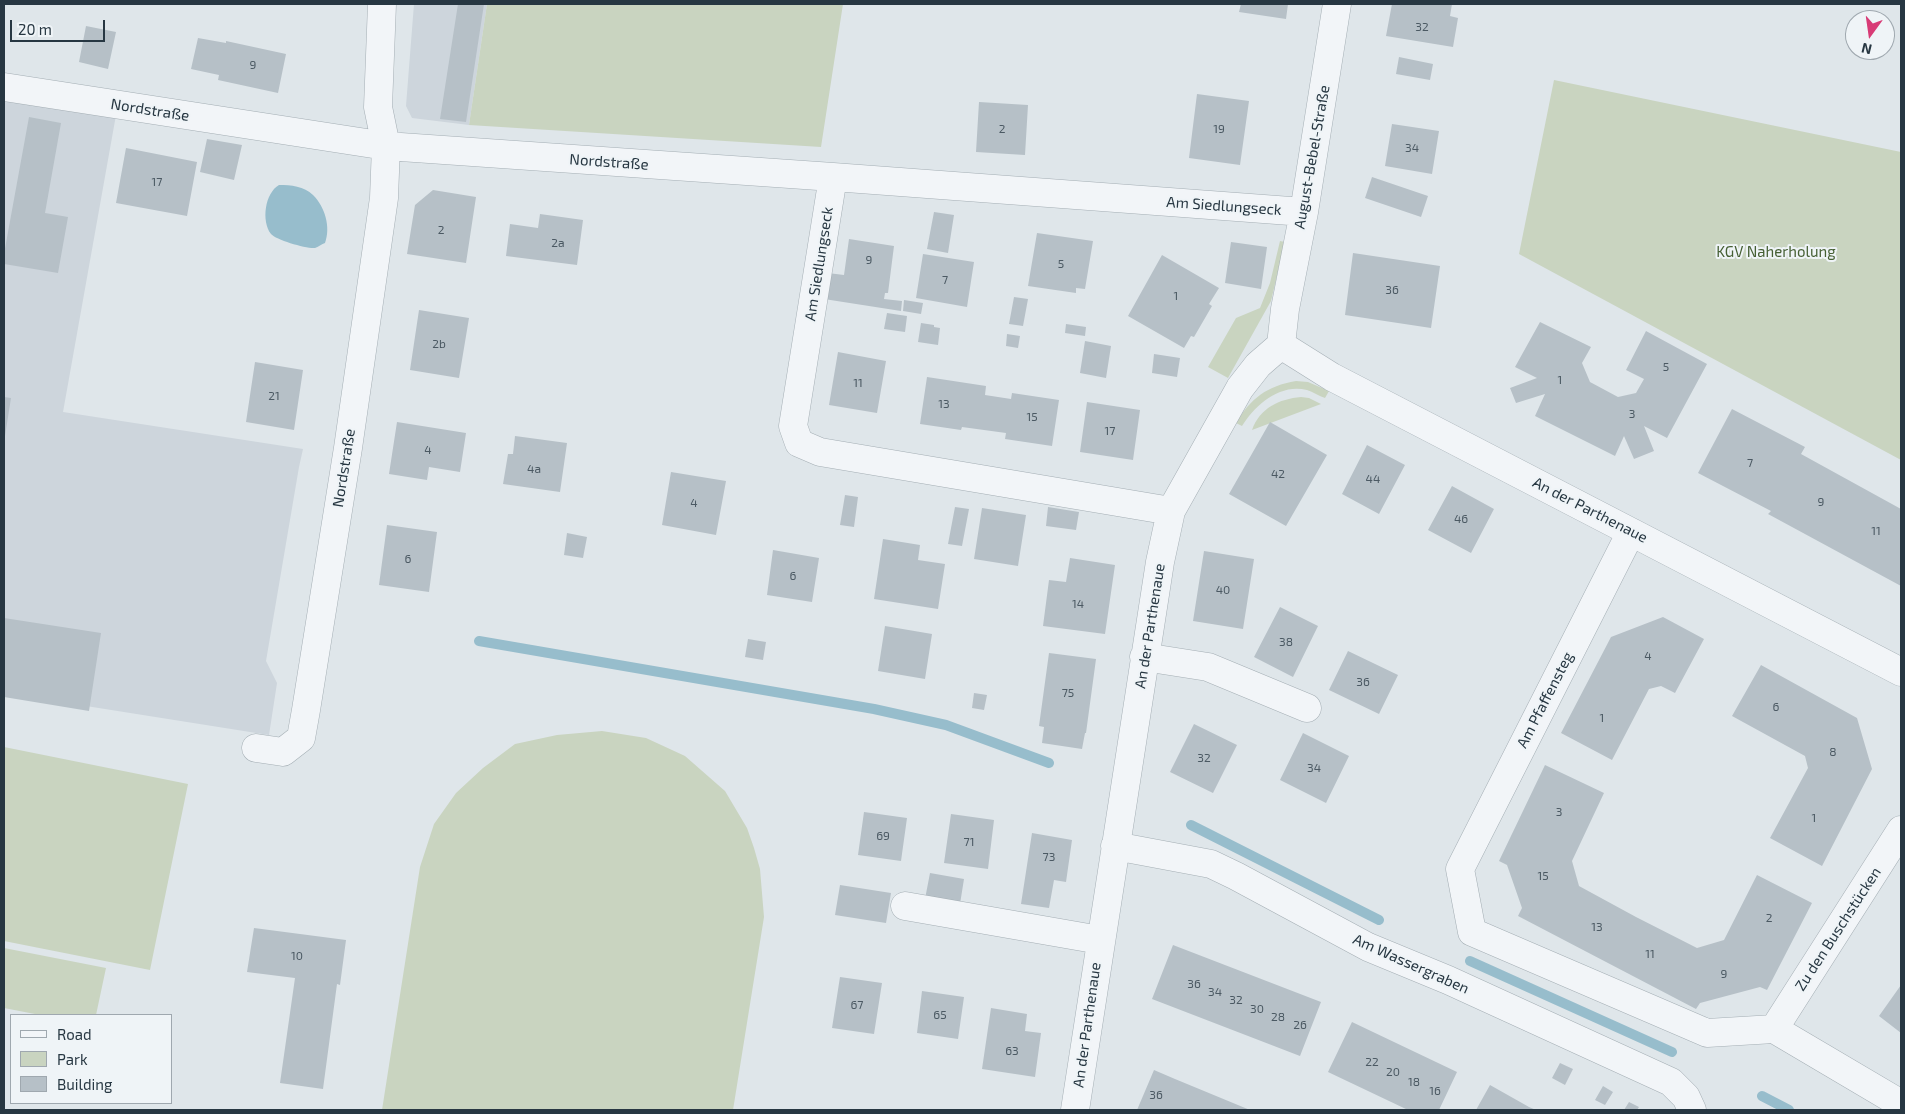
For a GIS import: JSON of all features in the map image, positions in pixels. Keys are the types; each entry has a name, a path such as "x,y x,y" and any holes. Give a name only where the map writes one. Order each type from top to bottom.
{"street":[{"name":"Nordstraße","path":"256,748 283,752 301,738 348,448 384,198 386,146 378,107 382,4"},
{"name":"August-Bebel-Straße","path":"1281,345 1285,309 1304,212 1338,4"},
{"name":"Nordstraße","path":"4,87 386,146 833,177"},
{"name":"Am Siedlungseck","path":"1171,511 820,452 799,443 793,426 833,177 1304,212"},
{"name":"An der Parthenaue","path":"1075,1110 1144,657 1160,562 1171,511 1240,388 1258,365 1281,345 1338,380 1901,672"},
{"name":"Am Pfaffensteg","path":"1631,532 1460,869 1472,932 1707,1033 1774,1029"},
{"path":"1144,657 1208,667 1307,708"},
{"name":"Zu den Buschstücken","path":"1774,1029 1901,830"},
{"name":"Am Wassergraben","path":"1114,846 1210,864 1219,868 1368,947 1448,980 1671,1082 1686,1097 1692,1110"},
{"name":"An der Parthenaue","path":"905,906 1100,940"},
{"path":"1774,1029 1901,1104"}],"shaded area":[{"path":"414,4 487,4 469,125 412,118 406,106"},
{"path":"4,90 116,115 63,412 303,449 266,661 277,683 269,735 4,693"}],"green space":[{"path":"487,4 843,4 821,147 469,125"},
{"name":"KGV Naherholung","path":"1554,80 1901,152 1901,460 1519,254"},
{"path":"1280,241 1285,242 1271,301 1228,378 1208,367 1236,318 1260,308 1270,283"},
{"path":"1296,381 1308,382 1329,391 1325,398 1307,390 1287,390 1278,393 1261,404 1242,426 1236,423 1261,394 1276,386"},
{"path":"1301,397 1309,398 1321,404 1252,430 1265,410 1285,400"},
{"path":"602,731 646,738 685,756 725,791 747,828 754,848 760,869 764,917 733,1110 382,1110 420,867 434,824 456,793 483,768 515,744 557,735"},
{"path":"4,747 188,784 150,970 4,941"},
{"path":"4,948 106,968 96,1014 35,1014 4,1008"}],"water":[{"path":"279,185 301,188 313,195 321,205 327,224 325,243 315,248 305,247 285,241 271,234 266,222 266,208 270,194"}],"building":[{"path":"458,4 484,4 466,122 440,119"},
{"path":"1241,4 1288,4 1286,19 1239,12"},
{"path":"1392,4 1452,4 1450,16 1458,18 1453,47 1386,36"},
{"path":"86,26 116,32 108,69 79,62"},
{"path":"198,38 226,43 226,41 286,54 278,93 218,80 219,75 191,69"},
{"path":"1399,57 1433,64 1430,80 1396,74"},
{"path":"1197,94 1249,101 1240,165 1189,158"},
{"path":"979,102 1028,105 1025,155 976,152"},
{"path":"29,117 61,123 45,213 68,217 58,273 4,264 4,254"},
{"path":"1392,124 1439,131 1432,174 1385,166"},
{"path":"207,139 242,145 234,180 200,172"},
{"path":"126,148 197,162 187,216 116,203"},
{"path":"1372,177 1428,196 1421,217 1365,198"},
{"path":"433,190 476,197 466,263 407,254 415,205"},
{"path":"934,212 954,215 948,253 927,249"},
{"path":"540,214 583,220 577,265 506,256 510,224 538,228"},
{"path":"1037,233 1093,241 1085,289 1076,288 1076,293 1028,286"},
{"path":"849,239 894,246 888,293 885,293 884,299 902,301 901,311 824,299 828,273 844,275"},
{"path":"1231,242 1267,247 1261,289 1225,283"},
{"path":"1353,253 1440,266 1431,328 1345,315"},
{"path":"923,254 974,262 967,307 916,298"},
{"path":"1162,255 1219,288 1209,304 1212,306 1194,337 1191,336 1184,348 1128,316"},
{"path":"1014,297 1028,299 1023,326 1009,324"},
{"path":"904,300 923,303 921,314 903,311"},
{"path":"419,310 469,318 459,378 410,370"},
{"path":"887,313 907,316 905,332 884,329"},
{"path":"1540,322 1591,347 1582,363 1590,382 1618,397 1636,393 1644,379 1626,370 1646,331 1707,364 1667,438 1644,426 1654,451 1634,459 1624,436 1615,456 1535,416 1545,394 1516,403 1510,388 1537,378 1515,367"},
{"path":"921,323 940,328 938,345 918,342"},
{"path":"1066,324 1086,327 1085,336 1065,333"},
{"path":"1007,334 1020,336 1018,348 1006,346"},
{"path":"1085,341 1111,346 1106,378 1080,373"},
{"path":"838,352 886,361 877,413 829,405"},
{"path":"1154,354 1180,358 1177,377 1152,373"},
{"path":"255,362 303,370 294,430 246,422"},
{"path":"927,377 986,386 985,395 1011,399 1012,393 1059,400 1052,446 1005,439 1006,433 962,427 961,430 920,424"},
{"path":"4,397 11,398 5,436 4,436"},
{"path":"1087,402 1140,410 1133,460 1080,452"},
{"path":"1732,409 1805,447 1801,454 1901,509 1901,586 1768,514 1771,511 1698,473"},
{"path":"397,422 466,433 460,472 429,467 427,480 389,474"},
{"path":"1270,422 1327,455 1286,526 1229,494"},
{"path":"515,436 567,443 560,492 503,484 508,454 513,454"},
{"path":"1367,445 1405,465 1379,514 1342,494"},
{"path":"671,472 726,481 716,535 662,525"},
{"path":"1452,486 1494,509 1471,553 1428,530"},
{"path":"845,495 858,497 854,527 840,525"},
{"path":"955,507 969,509 962,546 948,544"},
{"path":"1048,507 1079,512 1076,530 1046,526"},
{"path":"982,508 1026,515 1018,566 974,559"},
{"path":"387,525 437,532 429,592 379,585"},
{"path":"567,533 587,537 583,558 564,555"},
{"path":"883,539 920,545 918,560 945,564 938,609 874,599"},
{"path":"773,550 819,558 812,602 767,595"},
{"path":"1204,551 1254,559 1243,629 1193,621"},
{"path":"1070,558 1115,565 1105,634 1043,626 1049,580 1066,582"},
{"path":"1280,607 1318,626 1293,677 1254,657"},
{"path":"1663,617 1704,639 1675,693 1661,686 1649,689 1612,760 1561,733 1611,637"},
{"path":"4,618 101,633 89,711 4,697"},
{"path":"885,626 932,634 925,679 878,671"},
{"path":"748,639 766,642 763,660 745,657"},
{"path":"1348,651 1398,675 1379,714 1329,690"},
{"path":"1049,653 1096,659 1082,749 1042,743 1044,727 1039,726"},
{"path":"1761,665 1857,718 1872,769 1822,866 1770,838 1808,768 1805,756 1732,716"},
{"path":"974,693 987,695 984,710 972,708"},
{"path":"1194,724 1237,745 1213,793 1170,772"},
{"path":"1303,733 1349,756 1326,803 1280,780"},
{"path":"1545,765 1604,793 1572,861 1579,886 1636,917 1697,948 1724,940 1757,875 1812,903 1767,990 1760,987 1700,1003 1696,1009 1518,916 1522,908 1507,865 1499,861"},
{"path":"864,812 907,818 901,861 858,855"},
{"path":"951,814 994,820 988,869 944,863"},
{"path":"1032,833 1072,840 1066,882 1054,880 1049,908 1021,904"},
{"path":"930,873 964,879 960,904 925,899"},
{"path":"840,885 891,893 886,923 835,915"},
{"path":"254,928 346,940 340,985 337,984 323,1089 280,1083 295,978 247,972"},
{"path":"1173,945 1321,1002 1300,1056 1152,999"},
{"path":"840,977 882,983 874,1034 832,1028"},
{"path":"1901,985 1901,1033 1879,1016"},
{"path":"922,991 964,997 958,1039 917,1033"},
{"path":"991,1008 1027,1014 1025,1031 1041,1033 1035,1077 982,1069"},
{"path":"1352,1022 1457,1072 1439,1110 1408,1110 1328,1072"},
{"path":"1560,1063 1573,1069 1565,1085 1552,1078"},
{"path":"1154,1070 1175,1079 1250,1110 1137,1110"},
{"path":"1490,1085 1529,1107 1536,1110 1476,1110"},
{"path":"1603,1086 1613,1092 1605,1105 1595,1100"},
{"path":"1629,1102 1639,1107 1637,1110 1624,1110"}],"waterway":[{"path":"479,641 874,709 946,725 1049,763"},
{"path":"1191,825 1379,920"},
{"path":"1470,961 1672,1052"},
{"path":"1762,1096 1789,1110"}]}
